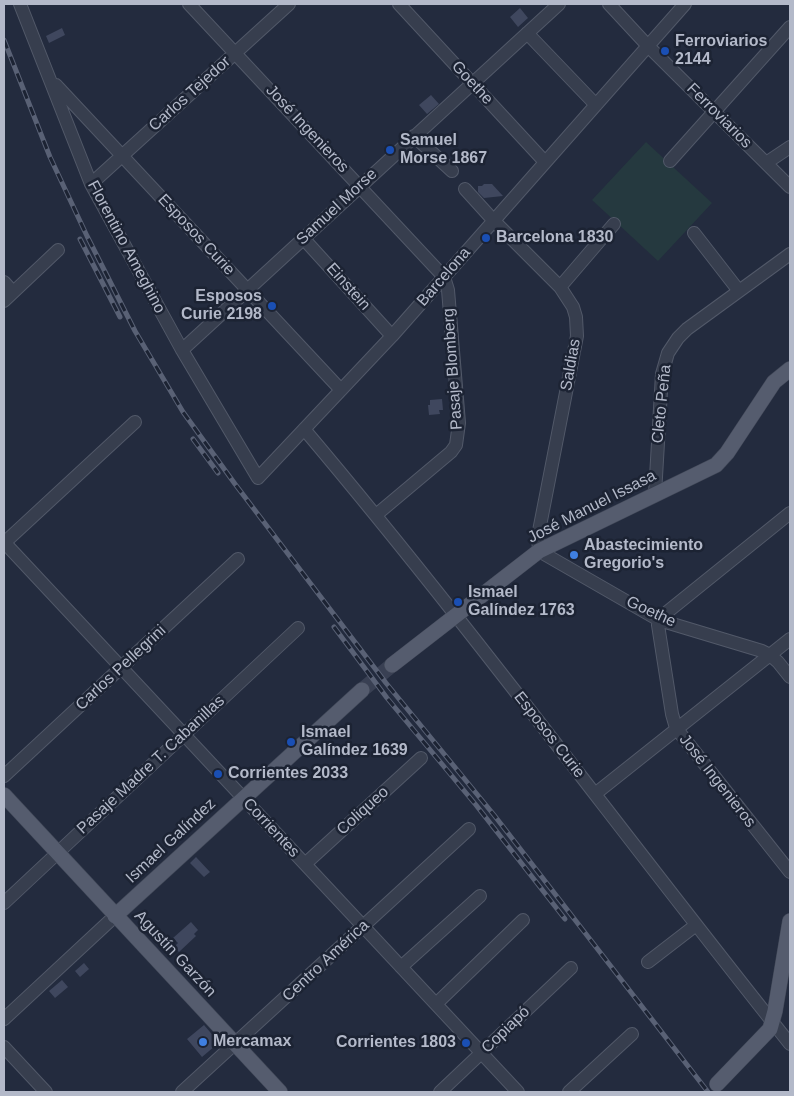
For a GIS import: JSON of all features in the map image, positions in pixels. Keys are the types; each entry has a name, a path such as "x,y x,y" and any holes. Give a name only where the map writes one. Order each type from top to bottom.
{"main road":[{"name":"José Manuel Issasa","path":"392,665 539,551 716,465 722,460 774,382 790,369"},
{"name":"Ismael Galíndez","path":"116,916 362,690"},
{"name":"Agustín Garzón","path":"4,795 280,1092"},
{"path":"718,1084 770,1028 790,921"}],"street":[{"name":"Florentino Ameghino","path":"20,4 91,184 182,350 258,478"},
{"name":"José Ingenieros","path":"189,4 444,277"},
{"name":"Carlos Tejedor","path":"91,184 289,4"},
{"name":"Goethe","path":"400,4 546,162"},
{"name":"Samuel Morse","path":"182,350 559,4"},
{"name":"Ferroviarios","path":"608,4 790,187"},
{"name":"Barcelona","path":"258,478 392,336 685,4"},
{"path":"670,161 790,27"},
{"path":"527,33 596,106"},
{"name":"Esposos Curie","path":"50,79 341,390"},
{"path":"414,136 452,171"},
{"path":"766,163 790,147"},
{"name":"Saldias","path":"465,188 494,221 560,287 573,307 576,317 577,336 538,536 539,551"},
{"path":"560,287 614,224"},
{"path":"694,232 739,291"},
{"name":"Einstein","path":"303,238 392,336"},
{"path":"4,282 8,297 58,250"},
{"name":"Cleto Peña","path":"655,494 662,374 668,353 687,329 790,254"},
{"name":"Pasaje Blomberg","path":"376,515 444,458 456,444 459,423 448,290 444,277"},
{"path":"4,542 135,422"},
{"name":"Esposos Curie","path":"304,429 456,615 790,1044"},
{"path":"659,620 790,513"},
{"name":"Corrientes","path":"4,542 518,1092"},
{"name":"Goethe","path":"539,551 659,620 770,655 790,677"},
{"name":"Carlos Pellegrini","path":"4,776 238,559"},
{"name":"José Ingenieros","path":"659,620 658,633 673,721 676,728 790,872"},
{"name":"Pasaje Madre T. Cabanillas","path":"4,903 298,628"},
{"path":"595,794 790,639"},
{"name":"Coliqueo","path":"305,864 421,758"},
{"name":"Centro América","path":"182,1092 469,829"},
{"path":"402,967 480,896"},
{"name":"Ismael Galíndez","path":"4,1019 116,916"},
{"path":"436,1004 523,920"},
{"path":"648,962 696,925"},
{"name":"Copiapó","path":"440,1092 571,968"},
{"path":"569,1092 632,1034"},
{"path":"4,1046 45,1092"}],"shaded area":[{"path":"646,142 712,203 658,261 592,200"}],"building":[{"path":"520,8 528,18 518,27 510,17"},
{"path":"62,28 65,35 49,43 46,36"},
{"path":"431,95 439,104 427,114 419,105"},
{"path":"492,184 503,196 484,198 478,192 478,186"},
{"path":"442,399 443,410 439,410 440,414 429,415 428,405 430,405 430,400"},
{"path":"196,857 210,872 204,877 190,863"},
{"path":"191,922 198,930 194,934 196,936 179,952 174,947 178,943 173,938"},
{"path":"84,963 89,969 80,977 75,971"},
{"path":"62,980 68,987 55,998 49,991"},
{"name":"Mercamax","path":"204,1025 216,1039 215,1046 202,1057 187,1039"}],"tunnel":[{"path":"362,690 392,665"}],"railway":[{"path":"4,40 50,157 87,236 135,331 183,412 235,484 386,683 494,815 708,1092"},
{"path":"80,239 120,317"},
{"path":"193,439 218,473"},
{"path":"334,627 387,698 476,805 565,919"}],"place":[{"name":"Ferroviarios 2144","path":"665,51"},
{"name":"Samuel Morse 1867","path":"390,150"},
{"name":"Barcelona 1830","path":"486,238"},
{"name":"Esposos Curie 2198","path":"272,306"},
{"name":"Abastecimiento Gregorio's","path":"574,555"},
{"name":"Ismael Galíndez 1763","path":"458,602"},
{"name":"Ismael Galíndez 1639","path":"291,742"},
{"name":"Corrientes 2033","path":"218,774"},
{"name":"Mercamax","path":"203,1042"},
{"name":"Corrientes 1803","path":"466,1043"}]}
